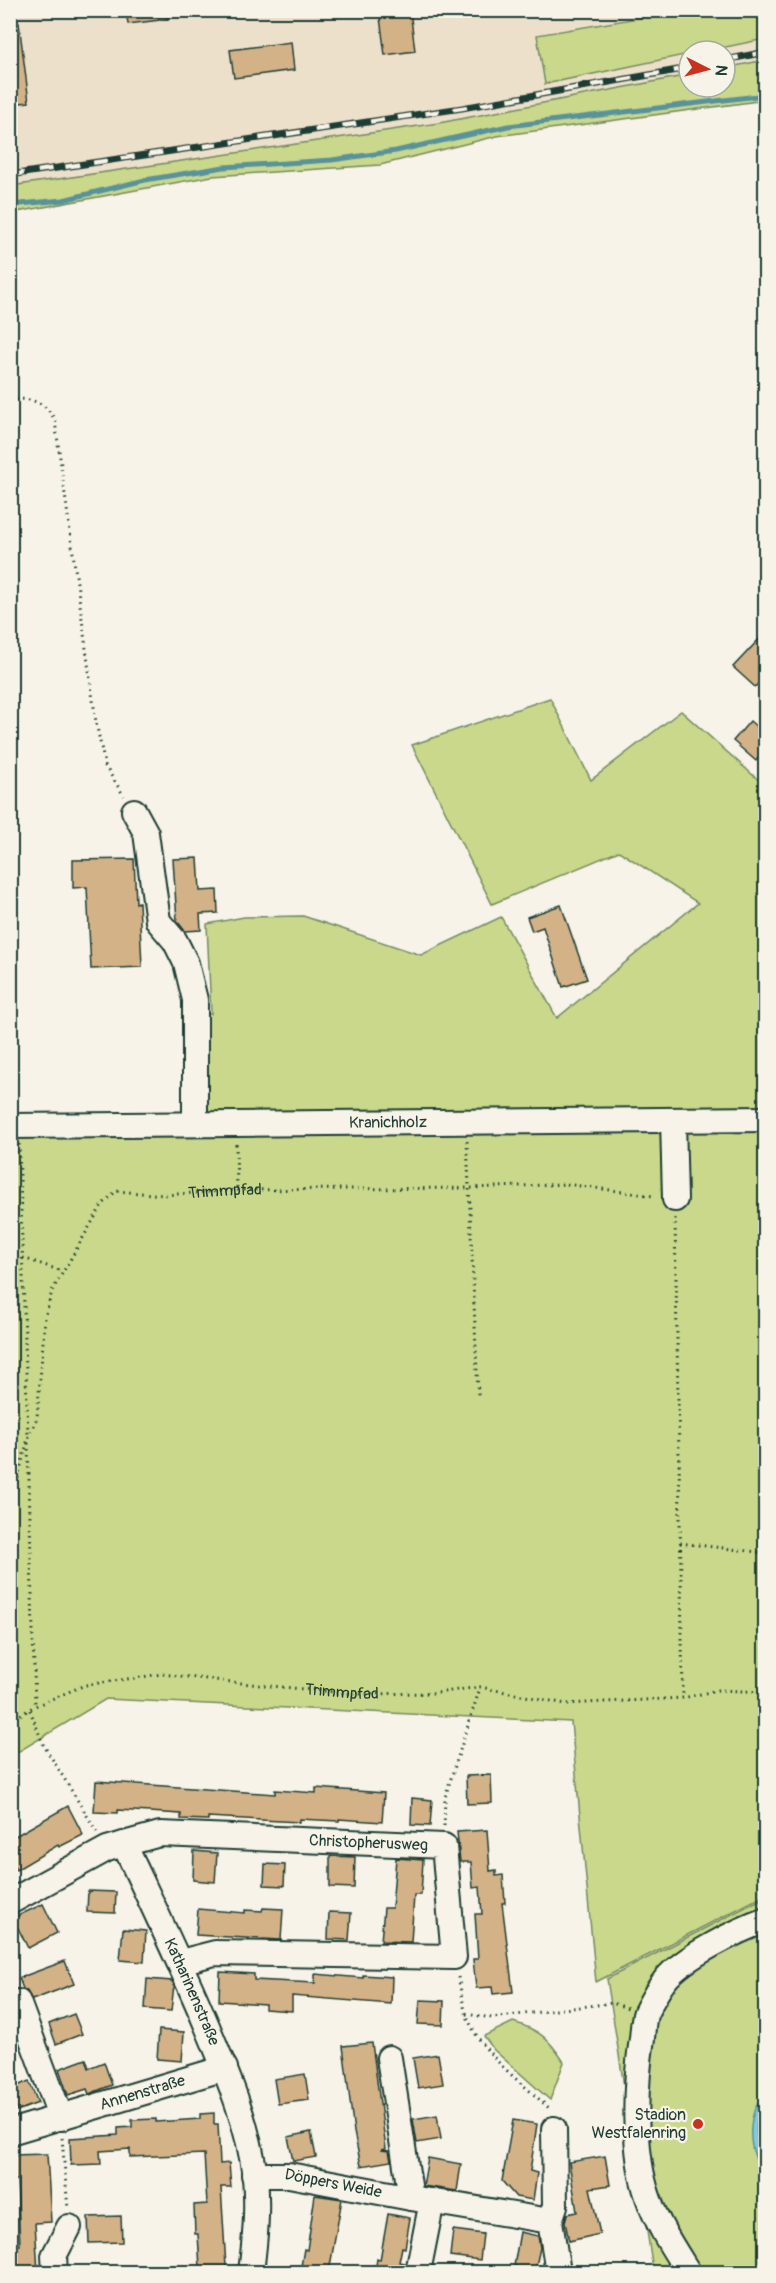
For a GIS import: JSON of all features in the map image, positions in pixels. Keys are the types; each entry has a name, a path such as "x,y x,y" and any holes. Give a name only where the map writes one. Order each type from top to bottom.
{"street":[{"path":"134,811 146,833 158,921 175,941 186,963 195,1000 195,1123"},
{"name":"Kranichholz","path":"14,1126 765,1119"},
{"path":"674,1120 675,1199"},
{"name":"Christopherusweg","path":"116,1846 160,1834 444,1846 454,1958"},
{"path":"10,1902 116,1846"},
{"name":"Katharinenstraße","path":"116,1846 180,1962 225,2068 242,2119 254,2175 257,2223 251,2272"},
{"path":"688,2272 660,2227 647,2195 640,2157 636,2113 637,2070 645,2013 665,1979 697,1954 744,1928 765,1920"},
{"path":"180,1962 215,1953 454,1958"},
{"path":"18,2002 61,2118"},
{"path":"389,2058 421,2200 418,2272"},
{"name":"Annenstraße","path":"10,2132 225,2068"},
{"path":"554,2128 555,2206 550,2221 558,2272"},
{"name":"Döppers Weide","path":"254,2175 289,2175 550,2221"},
{"path":"55,2272 54,2256 69,2227"}],"path":[{"path":"10,400 32,400 44,405 56,421 92,693 105,766 134,811"},
{"path":"466,1122 478,1395"},
{"path":"236,1123 237,1190"},
{"path":"14,1126 23,1258 35,1706"},
{"name":"Trimmpfad","path":"10,1507 28,1439 37,1418 45,1317 52,1291 102,1205 116,1191 164,1195 237,1190 470,1188 566,1184 675,1199"},
{"path":"675,1199 683,1698"},
{"path":"23,1258 62,1271"},
{"path":"680,1543 765,1553"},
{"name":"Trimmpfad","path":"10,1721 35,1706 85,1685 162,1674 356,1694 436,1693 480,1687 566,1704 683,1698 718,1690 765,1692"},
{"path":"444,1846 444,1797 480,1687"},
{"path":"30,1710 43,1744 116,1846"},
{"path":"454,1958 466,2014 475,2032 490,2053 549,2108 554,2128"},
{"path":"466,2014 492,2018 612,2003 645,2013"},
{"path":"61,2118 69,2227"}],"shaded area":[{"path":"10,11 685,11 538,36 545,84 677,56 677,77 439,123 11,186"},
{"path":"765,39 765,60 737,66 737,45"}],"green space":[{"path":"685,10 765,11 765,39 737,45 737,39 677,39 677,56 545,84 537,35"},
{"path":"765,60 765,100 497,136 380,165 212,176 11,213 11,186 439,123 677,77 677,99 737,99 737,66"},
{"path":"550,698 591,780 681,711 763,784 765,782 765,1895 596,1982 571,1722 106,1699 11,1756 11,1132 203,1128 201,1013 211,1014 207,924 244,917 303,916 421,955 501,917 557,1018 698,903 619,851 492,904 412,745"},
{"name":"Stadion Westfalenring","path":"765,1897 765,2272 657,2272 653,2269 607,1979"},
{"path":"513,2022 543,2036 564,2062 550,2100 494,2050 484,2036"}],"water":[{"path":"765,2093 765,2173 754,2154 751,2133 754,2111"}],"building":[{"path":"126,10 167,10 168,19 128,24"},
{"path":"379,10 410,10 415,51 385,55"},
{"path":"19,23 29,102 10,104 10,24"},
{"path":"291,42 294,70 234,78 230,50"},
{"path":"765,633 765,676 755,687 733,667"},
{"path":"750,721 765,734 765,750 756,761 733,741"},
{"path":"198,858 200,891 217,890 218,913 200,914 201,930 185,931 177,921 173,859"},
{"path":"134,859 136,903 139,902 142,967 91,969 87,887 73,888 73,860"},
{"path":"561,905 587,979 563,987 543,927 532,931 527,917"},
{"path":"491,1775 492,1803 467,1804 466,1776"},
{"path":"96,1781 275,1794 275,1790 316,1793 316,1788 384,1793 382,1822 299,1819 299,1822 208,1817 208,1820 181,1819 181,1814 118,1810 118,1813 94,1812"},
{"path":"412,1798 432,1800 430,1826 411,1825"},
{"path":"68,1806 83,1835 59,1847 58,1845 16,1870 10,1860 10,1839"},
{"path":"487,1830 490,1871 496,1870 496,1876 503,1875 505,1903 502,1903 513,1992 493,1994 492,1987 476,1988 473,1959 478,1959 475,1914 482,1914 480,1887 473,1888 471,1862 460,1862 457,1832"},
{"path":"194,1851 217,1853 215,1882 193,1880"},
{"path":"330,1856 355,1857 354,1888 330,1887"},
{"path":"396,1858 423,1860 421,1895 414,1895 411,1942 381,1941 384,1908 392,1908"},
{"path":"265,1864 285,1865 284,1886 264,1885"},
{"path":"88,1891 116,1892 115,1913 87,1912"},
{"path":"43,1904 57,1933 28,1948 13,1918"},
{"path":"263,1908 283,1909 281,1940 196,1935 198,1909 245,1913 245,1910 262,1911"},
{"path":"329,1912 351,1913 349,1940 328,1939"},
{"path":"123,1929 146,1931 144,1962 120,1960"},
{"path":"65,1961 74,1984 32,2000 27,1991 23,1989 19,1978"},
{"path":"220,1972 254,1974 254,1980 315,1983 315,1974 363,1978 363,1975 392,1977 391,2004 292,1996 292,2011 265,2009 265,2004 219,2001"},
{"path":"147,1979 172,1981 174,1985 171,2011 145,2009"},
{"path":"420,2000 444,2001 443,2025 418,2024"},
{"path":"74,2014 82,2034 56,2044 49,2024"},
{"path":"159,2030 184,2032 182,2061 157,2059"},
{"path":"372,2043 386,2149 381,2150 389,2151 391,2161 361,2166 354,2132 343,2046"},
{"path":"438,2054 443,2084 418,2088 413,2058"},
{"path":"86,2059 89,2068 104,2062 112,2085 89,2094 87,2089 68,2095 59,2069"},
{"path":"305,2074 309,2100 278,2104 274,2079"},
{"path":"29,2081 38,2103 17,2111 10,2089"},
{"path":"214,2113 214,2124 218,2124 220,2164 229,2163 231,2187 221,2187 226,2267 200,2268 194,2205 207,2204 204,2154 130,2157 130,2149 100,2151 101,2164 71,2165 70,2138 118,2135 118,2128 132,2127 132,2120 156,2119 156,2122 200,2119 200,2114"},
{"path":"437,2115 441,2139 417,2143 413,2119"},
{"path":"513,2120 537,2124 530,2171 537,2173 533,2200 516,2197 502,2181"},
{"path":"311,2132 316,2157 293,2161 288,2137"},
{"path":"47,2154 51,2222 35,2223 38,2272 13,2272 11,2246 20,2245 17,2180 12,2180 12,2155"},
{"path":"605,2156 610,2185 590,2188 600,2234 569,2241 565,2222 567,2214 577,2212 569,2162"},
{"path":"428,2158 461,2164 457,2191 423,2186"},
{"path":"315,2195 342,2199 329,2272 300,2272 304,2249 307,2250"},
{"path":"388,2214 410,2218 405,2248 402,2247 399,2262 405,2263 404,2272 375,2272 377,2259 380,2260"},
{"path":"121,2216 122,2242 89,2243 88,2217"},
{"path":"453,2230 483,2234 480,2260 450,2256"},
{"path":"520,2232 538,2236 540,2248 535,2270 514,2266"}],"waterway":[{"path":"10,205 63,200 145,180 224,167 332,160 396,151 508,126 766,95"}],"railway":[{"path":"737,58 766,52"},
{"path":"10,175 462,108 677,70"}],"place":[{"name":"Stadion Westfalenring","path":"698,2124"}]}
